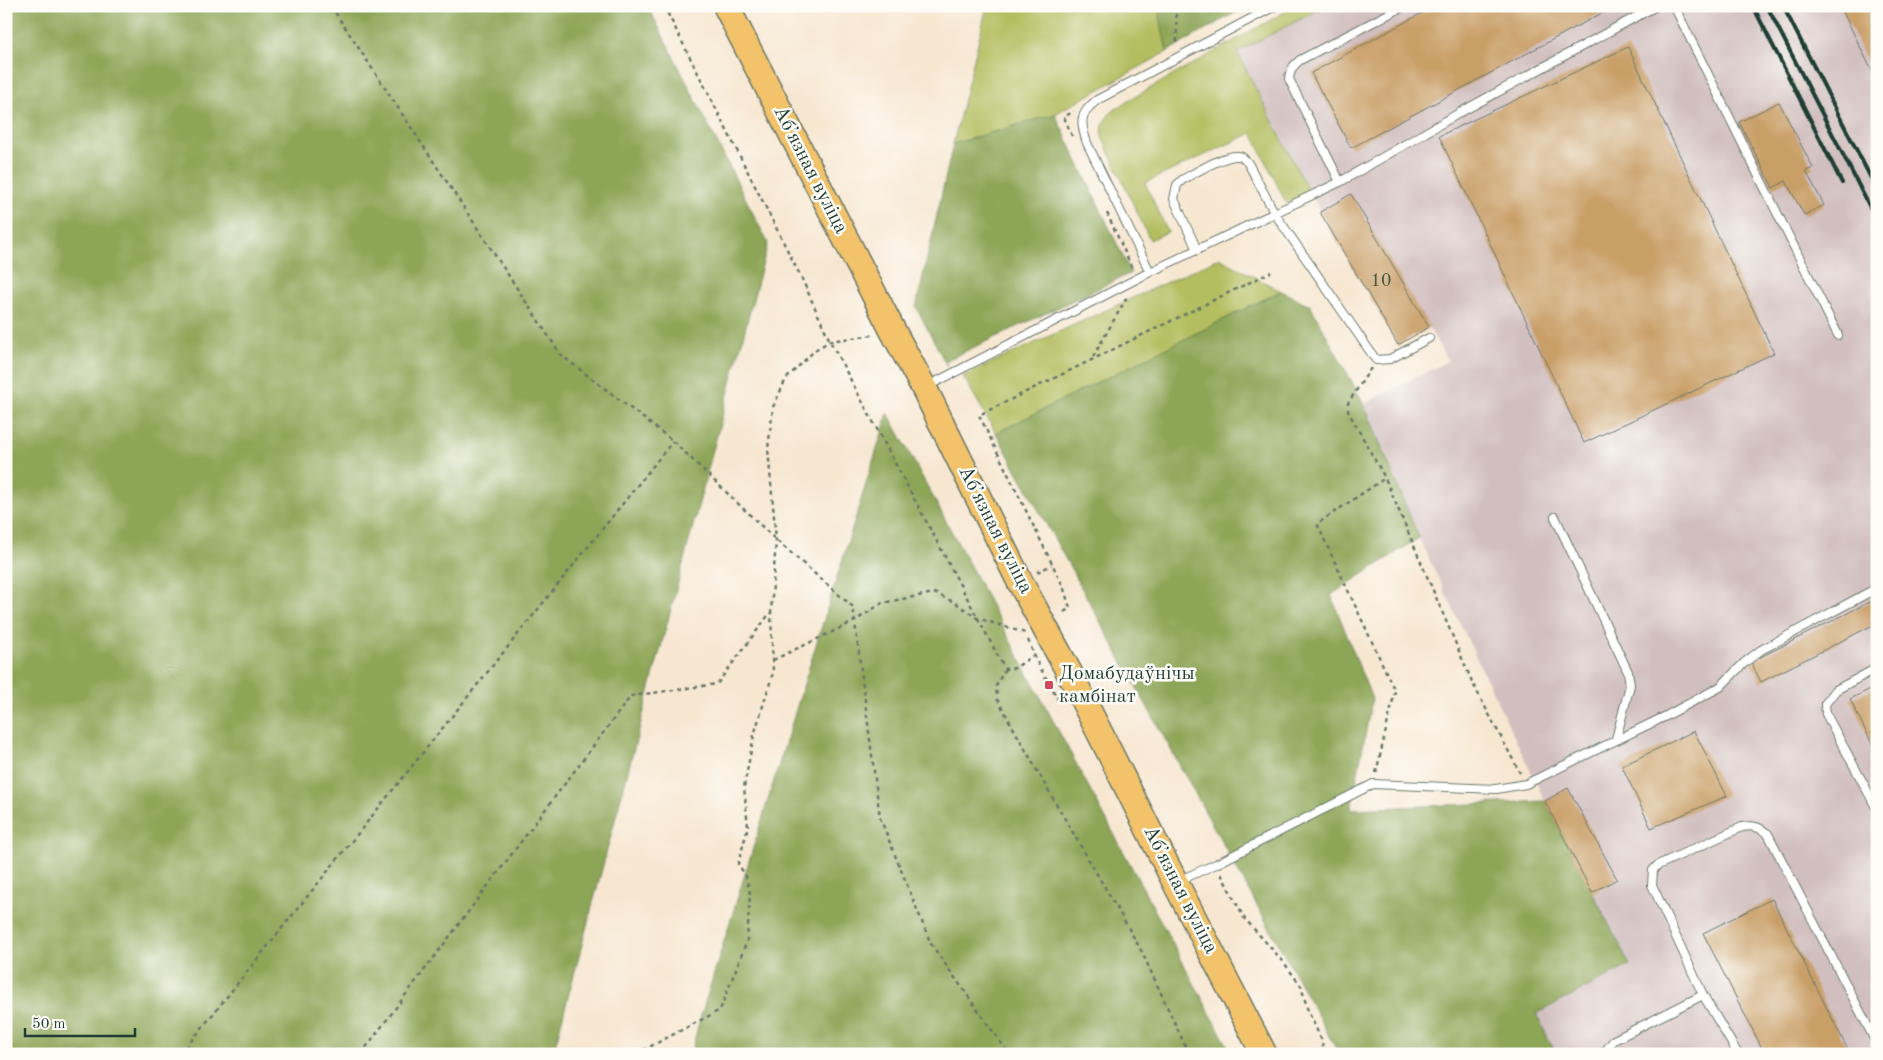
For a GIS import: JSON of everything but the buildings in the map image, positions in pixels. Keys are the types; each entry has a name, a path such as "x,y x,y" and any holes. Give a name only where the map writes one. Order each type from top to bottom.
{"main road":[{"name":"Абʼязная вуліца","path":"726,6 924,388 1019,580 1070,674 1264,1054"}],"lane":[{"path":"1150,272 1087,143 1082,122 1086,108 1097,100 1274,6"},
{"path":"1340,182 1289,79 1290,72 1293,66 1300,60 1404,6"},
{"path":"924,388 1150,272 1340,182 1461,112 1656,6"},
{"path":"1674,6 1838,335"},
{"path":"1197,250 1174,199 1177,185 1182,180 1224,158 1232,156 1242,157 1248,163 1275,214 1376,360 1390,359 1429,338"},
{"path":"1555,517 1628,672 1630,685 1616,739"},
{"path":"1175,882 1216,864 1373,784 1496,789 1526,784 1664,717 1720,687 1748,659 1761,650 1877,588"},
{"path":"1877,668 1836,690 1825,704 1826,714 1877,809"},
{"path":"1738,1054 1703,995 1652,885 1653,870 1658,865 1742,826 1761,828 1768,834 1877,1044"},
{"path":"1603,1054 1614,1040 1703,995"}],"path":[{"path":"331,6 561,355 673,441 776,540 853,607 880,818 931,944 1010,1054"},
{"path":"664,6 794,263 830,341 1005,669"},
{"path":"1176,6 1178,54"},
{"path":"1076,144 1064,117 1080,108"},
{"path":"1092,359 1137,279 1104,207"},
{"path":"1064,612 1070,608 1063,586 979,415 1271,272"},
{"path":"636,1054 720,1010 747,941 750,894 746,876 738,864 748,827 744,787 754,734 773,673 771,613 776,540 768,449 772,407 786,379 816,350 830,341 857,336 894,333"},
{"path":"1376,360 1348,403 1348,411 1385,478 1473,684 1526,784"},
{"path":"181,1054 673,441"},
{"path":"1373,784 1395,691 1317,524 1385,478"},
{"path":"773,660 855,621 882,603 934,593 956,604 977,618 1025,633"},
{"path":"361,1054 631,696 717,684 771,613"},
{"path":"1005,669 1016,668 1034,655"},
{"path":"1037,662 1060,703"},
{"path":"1005,669 996,686 998,699 1043,781 1140,948 1189,1054"},
{"path":"1216,864 1244,918 1282,960 1301,986 1308,1011 1322,1041 1324,1054"}],"shaded area":[{"path":"1326,6 1877,6 1877,1054 1556,1054 1535,1014 1629,965 1545,801 1419,538 1364,404 1448,361 1429,328 1398,345 1320,212 1237,51"}],"green space":[{"path":"6,6 648,6 768,243 553,1054 6,1054"},
{"path":"987,6 1158,6 1167,52 1055,114 953,144"},
{"path":"1158,6 1247,6 1167,52"},
{"path":"1295,6 1326,6 1237,52 1311,196 1286,203 1252,133 1145,183 1168,232 1150,240 1102,137 1102,129 1107,117 1115,109 1133,98"},
{"path":"1055,114 1131,273 945,361 947,366 916,307 953,144"},
{"path":"1219,258 1281,291 996,433 963,376"},
{"path":"1281,291 1310,305 1364,404 1419,538 1331,595 1372,699 1351,809 1545,801 1630,965 1536,1014 1556,1054 1339,1054 996,433"},
{"path":"888,413 1232,1054 691,1054 699,1022"}],"railway":[{"path":"1753,6 1842,183"},
{"path":"1767,6 1877,221"},
{"path":"1783,6 1877,190"}],"place":[{"name":"Домабудаўнічы камбінат","path":"1049,685"}]}
